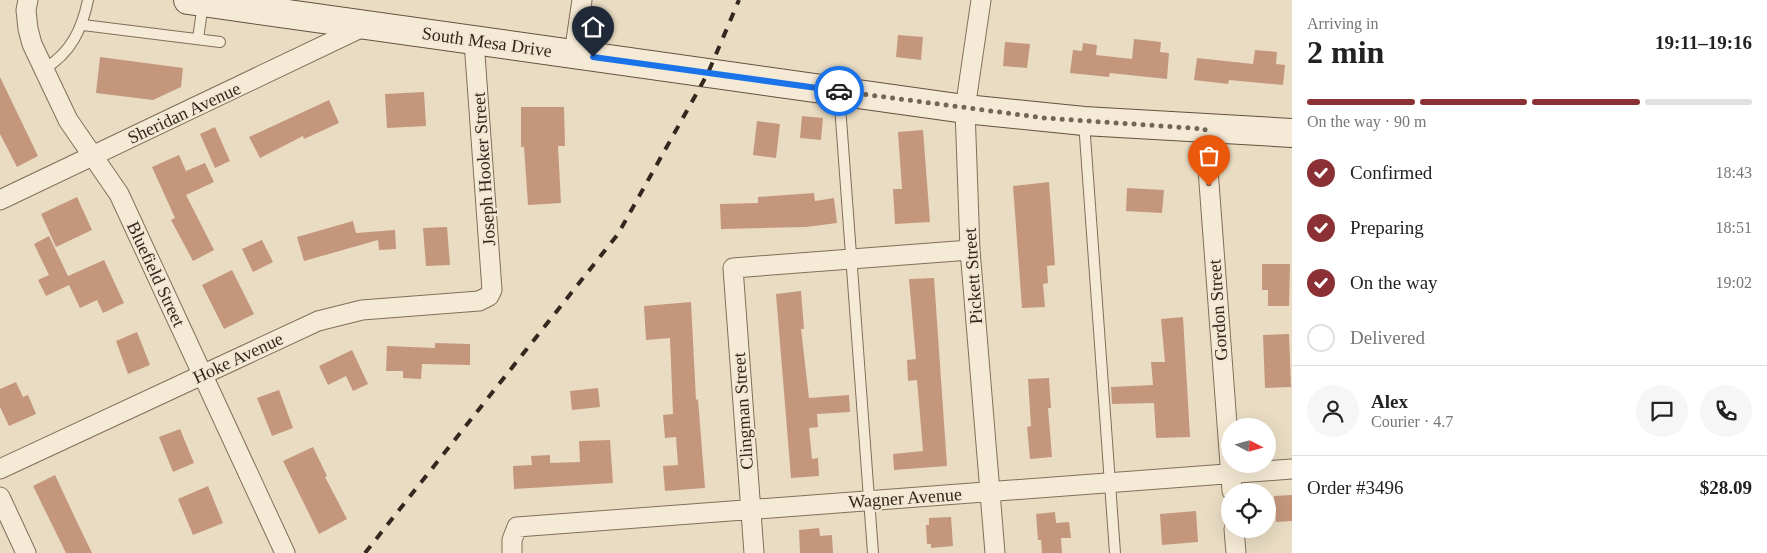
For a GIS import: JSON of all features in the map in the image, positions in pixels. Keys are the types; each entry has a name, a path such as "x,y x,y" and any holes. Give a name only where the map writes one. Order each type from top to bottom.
{"main road":[{"name":"South Mesa Drive","path":"196,1 965,109 1084,121 1292,134"}],"street":[{"name":"Bluefield Street","path":"28,0 26,10 28,29 44,69 68,120 119,194 285,553"},
{"path":"574,54 582,0"},
{"name":"Pickett Street","path":"981,0 965,109 970,250 995,553"},
{"name":"Sheridan Avenue","path":"0,200 367,25"},
{"name":"Joseph Hooker Street","path":"474,41 492,290 489,296"},
{"name":"Gordon Street","path":"1205,129 1231,483"},
{"path":"851,260 970,250"},
{"name":"Clingman Street","path":"754,553 733,268 851,260"},
{"name":"Hoke Avenue","path":"0,469 302,328 340,314 362,310 479,301 489,296"},
{"name":"Wagner Avenue","path":"1231,483 1292,469"},
{"name":"Wagner Avenue","path":"512,553 512,540 517,527 1110,483 1221,483"},
{"path":"0,497 26,553"},
{"path":"1235,538 1236,553"}],"lane":[{"path":"44,69 66,53 83,25 88,0"},
{"path":"196,1 198,39"},
{"path":"83,25 220,42"},
{"path":"838,91 872,553"},
{"path":"1084,121 1115,553"}],"building":[{"path":"898,35 923,37 921,60 896,57"},
{"path":"1134,39 1161,42 1160,52 1169,53 1167,79 1110,73 1109,77 1070,73 1073,50 1082,51 1083,43 1097,45 1096,55 1132,59"},
{"path":"1005,42 1030,44 1027,68 1003,66"},
{"path":"1255,50 1277,52 1276,64 1285,65 1283,85 1229,80 1228,84 1194,80 1197,58 1253,64"},
{"path":"100,57 183,68 181,87 153,100 96,93"},
{"path":"0,77 38,156 17,167 0,134"},
{"path":"424,92 426,126 387,128 385,94"},
{"path":"329,100 339,123 304,139 303,136 260,158 249,137"},
{"path":"521,107 564,107 565,146 558,146 561,203 528,205 524,147 521,147"},
{"path":"802,116 823,118 821,140 800,138"},
{"path":"757,121 780,124 776,158 753,155"},
{"path":"215,127 230,161 215,168 200,134"},
{"path":"923,130 930,222 895,224 893,189 902,189 898,132"},
{"path":"179,155 186,171 205,163 214,182 186,195 214,250 193,261 171,220 175,218 152,167"},
{"path":"1049,182 1055,265 1047,266 1048,283 1043,284 1045,307 1022,308 1013,186"},
{"path":"1127,188 1164,190 1162,213 1126,211"},
{"path":"814,193 815,201 834,198 837,223 806,227 721,229 720,204 758,203 758,197"},
{"path":"77,197 92,230 56,247 41,214"},
{"path":"353,221 356,233 395,230 396,249 379,250 378,240 304,261 297,237"},
{"path":"447,227 450,265 426,266 423,228"},
{"path":"49,236 68,276 104,260 124,303 103,313 97,300 80,308 69,285 46,296 38,280 49,275 34,244"},
{"path":"262,240 273,262 253,272 242,249"},
{"path":"1262,264 1290,264 1289,306 1268,306 1268,290 1262,290"},
{"path":"232,270 254,314 224,329 202,285"},
{"path":"934,278 947,466 894,470 893,454 923,451 917,380 908,381 907,360 916,359 909,279"},
{"path":"801,291 804,329 801,329 809,398 849,395 850,412 817,414 818,427 809,428 812,459 818,458 819,476 791,478 776,294"},
{"path":"691,302 696,400 698,399 705,488 665,491 663,466 678,465 676,437 665,438 663,415 673,414 670,338 646,340 644,306"},
{"path":"1183,317 1190,437 1156,438 1154,403 1112,404 1111,387 1153,385 1151,362 1165,362 1161,319"},
{"path":"137,332 150,365 128,374 116,341"},
{"path":"1289,334 1291,387 1265,388 1263,335"},
{"path":"435,343 470,344 470,365 422,364 421,379 403,378 403,371 386,371 387,346 435,348"},
{"path":"352,350 368,384 353,391 346,376 328,385 319,366"},
{"path":"1049,378 1051,408 1048,408 1052,457 1030,459 1027,427 1031,426 1028,379"},
{"path":"16,382 23,397 28,395 36,414 9,426 0,407 0,389"},
{"path":"598,388 600,407 572,410 570,391"},
{"path":"279,390 293,428 272,436 257,398"},
{"path":"180,429 194,463 173,472 159,437"},
{"path":"610,440 613,483 514,489 513,466 532,465 531,456 550,455 550,463 580,462 579,441"},
{"path":"313,447 327,476 325,477 347,519 319,534 283,461"},
{"path":"55,475 92,553 66,553 33,486"},
{"path":"208,486 223,523 193,535 178,499"},
{"path":"1292,495 1292,521 1276,522 1276,496"},
{"path":"1196,511 1198,542 1162,545 1160,514"},
{"path":"1055,512 1056,523 1069,522 1071,538 1061,538 1062,553 1042,553 1041,540 1038,540 1036,514"},
{"path":"951,517 953,546 931,548 931,544 927,544 926,525 929,525 929,518"},
{"path":"819,528 820,536 832,535 833,553 800,553 799,530"}],"railway":[{"path":"365,553 618,234 708,73 739,0"}],"way so far":[{"path":"839,91 1045,118 1205,129 1209,186"}],"route":[{"path":"593,57 839,91"}]}
